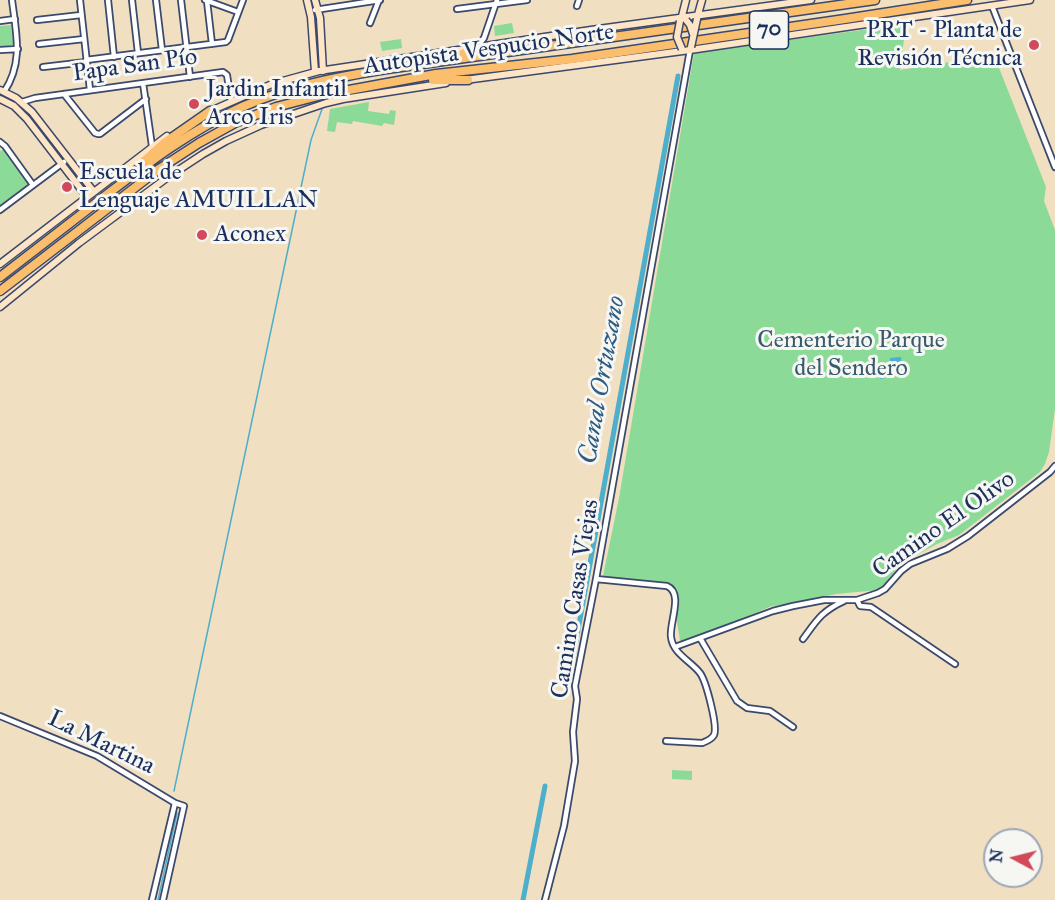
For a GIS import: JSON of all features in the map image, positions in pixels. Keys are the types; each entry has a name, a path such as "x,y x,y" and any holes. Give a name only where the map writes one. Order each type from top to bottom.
{"highway":[{"name":"Autopista Vespucio Norte","path":"0,277 171,147 231,112 268,96 336,77 875,0"},
{"name":"Autopista Vespucio Norte","path":"0,291 185,151 217,132 255,114 301,99 467,70 572,59 967,0"},
{"path":"441,61 477,47"},
{"path":"402,80 468,80"},
{"path":"129,178 151,154 210,111"}],"main road":[{"path":"307,0 315,72"},
{"path":"315,0 318,9 323,71"},
{"path":"686,0 683,20 677,37 687,50"},
{"path":"687,50 702,0"},
{"path":"0,264 178,128 231,101 272,84 315,72 488,45 683,20 811,0"},
{"path":"0,307 73,248 202,154 269,122 326,103 468,80 1030,0"},
{"path":"683,20 692,28 693,35"},
{"path":"2,91 22,102 32,112 94,192"},
{"path":"0,99 23,114 87,196"}],"street":[{"path":"2,91 9,85 16,69 18,48 12,0"},
{"path":"80,0 90,90"},
{"path":"108,0 114,57"},
{"path":"132,0 138,53"},
{"path":"156,0 162,50"},
{"path":"182,0 190,77"},
{"path":"212,44 206,0 238,12"},
{"path":"43,67 227,41 243,0"},
{"path":"310,11 379,0 370,23"},
{"path":"457,9 496,2 527,0"},
{"path":"577,6 579,0"},
{"path":"477,47 484,38 496,2"},
{"path":"992,6 1055,167"},
{"path":"37,20 81,15"},
{"path":"0,21 15,19"},
{"path":"484,38 488,45"},
{"path":"39,44 84,39"},
{"path":"0,50 18,48"},
{"name":"Camino Casas Viejas","path":"545,900 564,826 575,761 573,732 578,699 575,686 596,579 687,50"},
{"name":"Papa San Pío","path":"22,102 90,90 225,73 231,101"},
{"path":"143,83 152,146"},
{"path":"64,94 98,134 146,99"},
{"path":"0,142 33,185"},
{"path":"0,210 68,158"},
{"name":"Camino El Olivo","path":"675,647 773,611 824,600 857,600 878,593 910,564 947,549 968,536 1047,475 1055,466"},
{"path":"596,579 667,586 675,595 671,639 675,647 703,679 715,727 714,735 708,741 666,741"},
{"path":"803,639 820,615 846,600"},
{"path":"857,600 860,606 871,607 955,664"},
{"path":"699,638 730,692 742,705 752,710 770,711 793,728"},
{"name":"La Martina","path":"0,716 92,754 175,803 184,806 158,898"},
{"path":"158,898 175,803"}],"green space":[{"path":"512,23 514,33 495,36 494,26"},
{"name":"Cementerio Parque del Sendero","path":"906,24 900,70 994,55 1046,187 1044,201 1055,230 1055,409 1045,464 1040,472 959,535 902,563 879,590 836,594 772,606 717,629 680,641 676,595 671,585 603,576 619,498 694,53"},
{"path":"11,25 14,47 0,48 0,26"},
{"path":"401,39 402,48 382,51 380,42"},
{"path":"369,102 368,111 389,114 390,110 396,111 394,125 384,123 382,126 353,121 352,124 337,122 335,132 327,131 330,109"},
{"path":"4,149 30,184 0,207 0,151"},
{"path":"672,770 692,771 692,780 672,779"}],"water":[{"path":"901,357 902,368 896,372 896,376 880,379 878,368 890,366 890,358"}],"waterway":[{"name":"Canal Ortuzano","path":"567,691 678,76"},
{"path":"174,791 311,140 322,109"},
{"name":"Canal Ortuzano","path":"523,900 545,786"},
{"path":"158,900 177,813"}],"place":[{"name":"PRT - Planta de Revisión Técnica","path":"1034,45"},
{"name":"Jardin Infantil Arco Iris","path":"194,104"},
{"name":"Escuela de Lenguaje AMUILLAN","path":"67,187"},
{"name":"Aconex","path":"202,235"}]}
